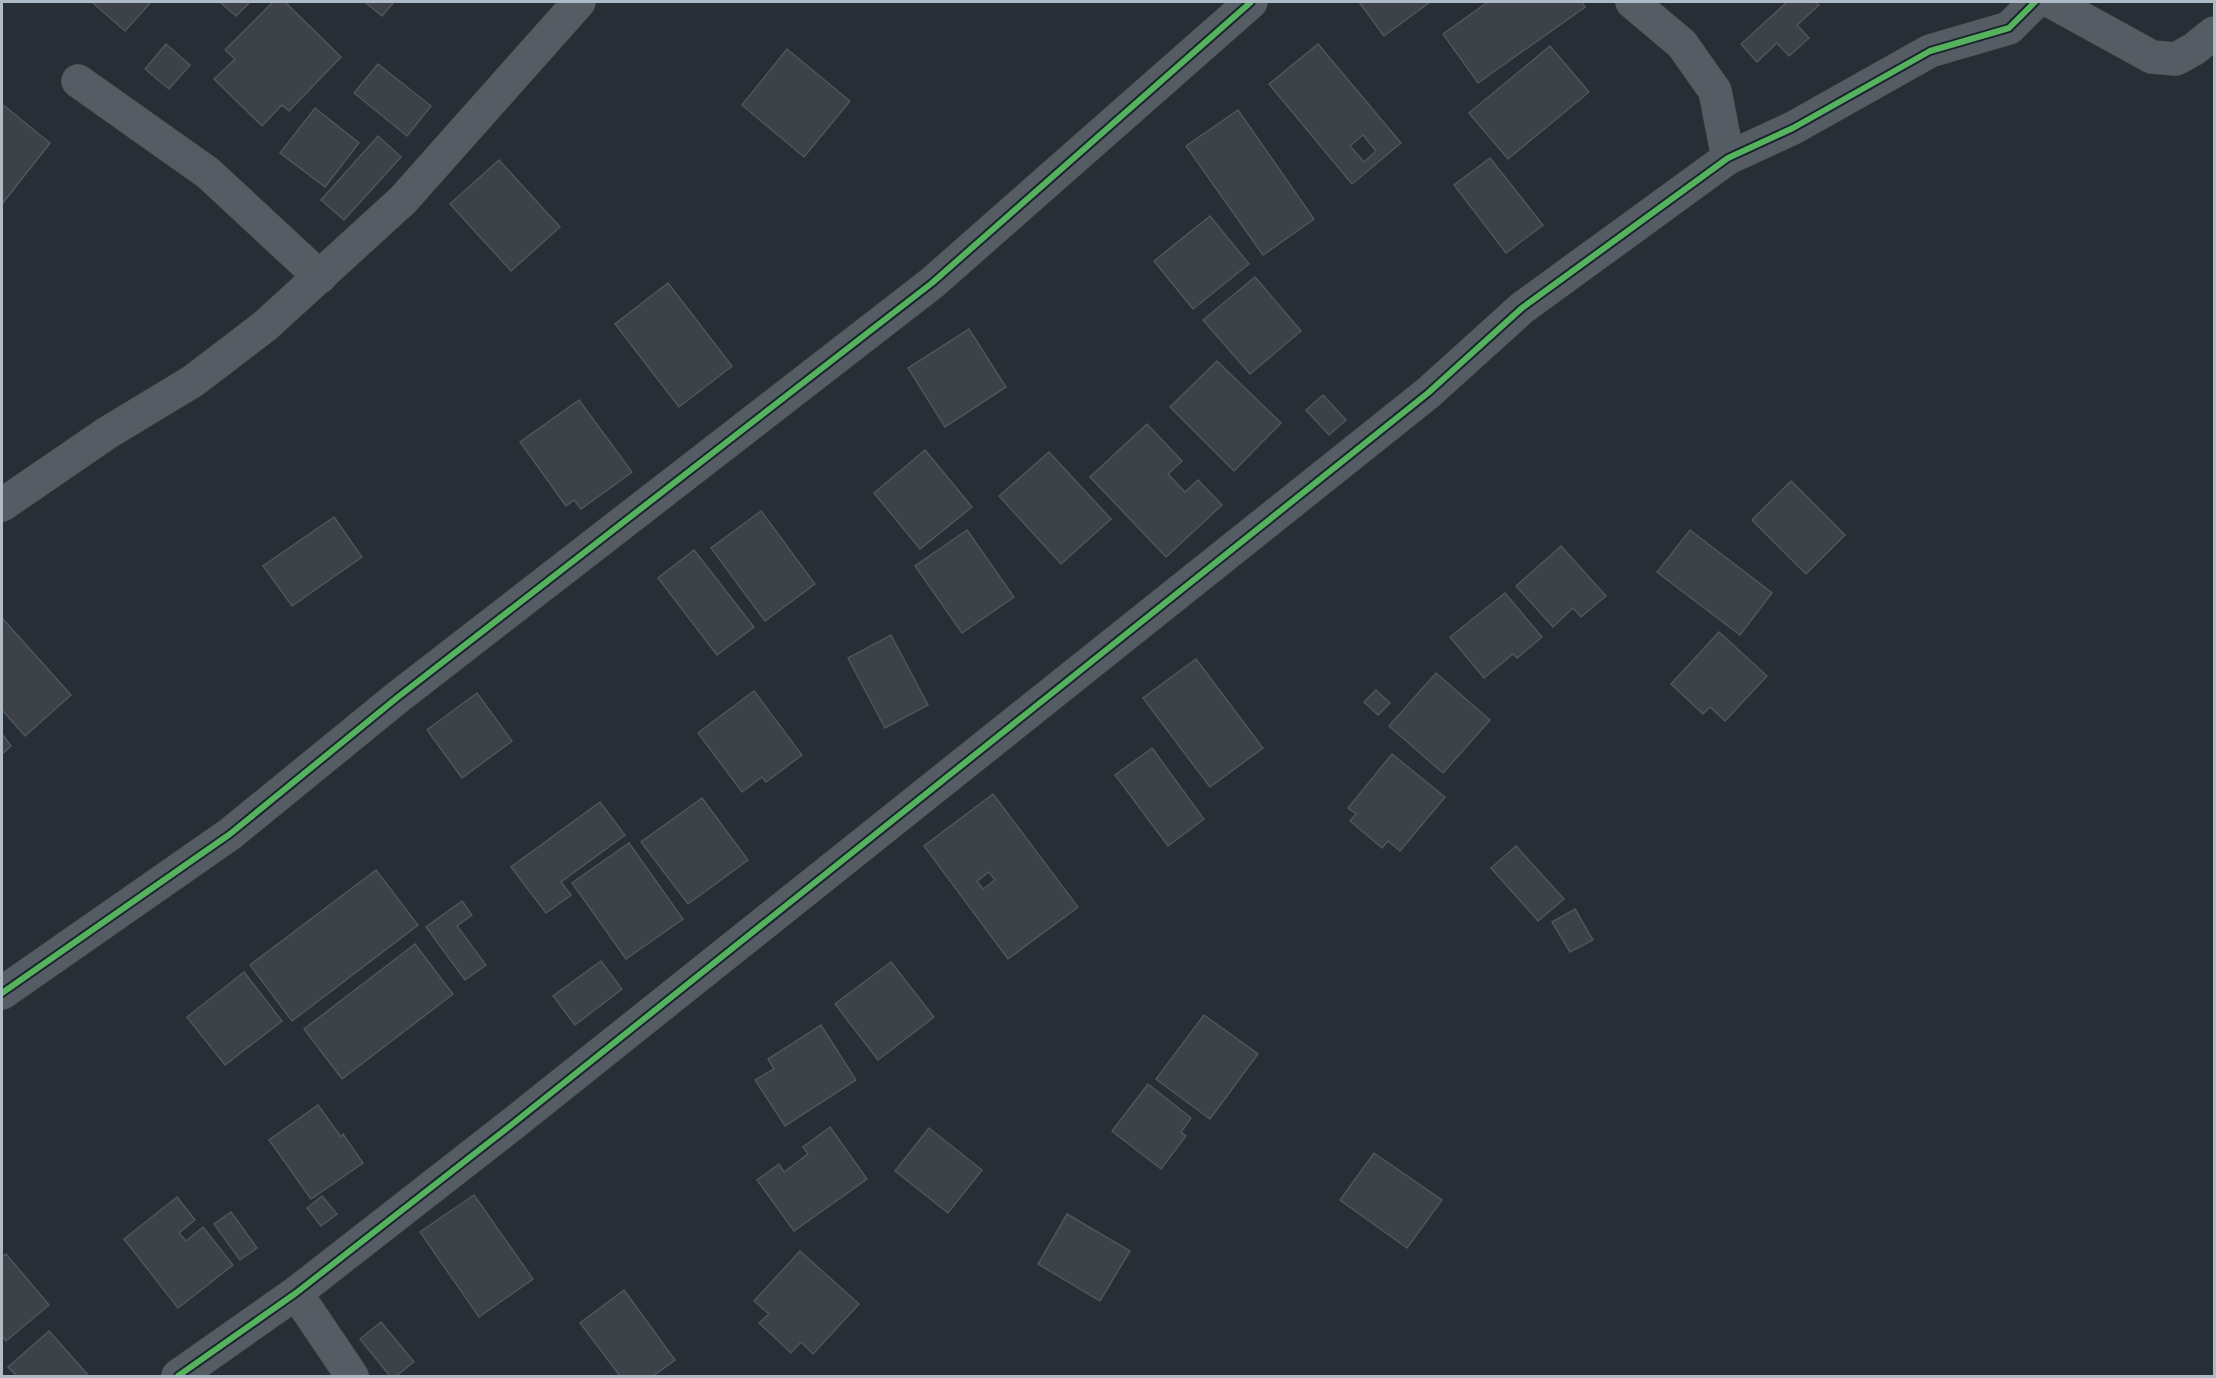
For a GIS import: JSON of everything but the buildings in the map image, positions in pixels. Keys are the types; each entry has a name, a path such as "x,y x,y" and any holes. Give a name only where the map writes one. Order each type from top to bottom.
{"street":[{"path":"2,505 107,433 193,381 265,326 403,200 579,2"},
{"path":"2,993 230,834 398,697 932,283 1251,2"},
{"path":"1632,2 1682,44 1715,91 1728,158"},
{"path":"178,1377 296,1293 519,1118 1428,393 1522,308 1728,158 1793,128 1930,51 2009,28 2035,2"},
{"path":"2052,2 2152,57 2176,59 2194,49 2214,33"},
{"path":"78,81 208,173 320,277"},
{"path":"296,1293 352,1377"}],"cycle path":[{"path":"2,993 230,834 398,697 932,283 1251,2"},
{"path":"178,1376 296,1293 510,1126 1428,393 1522,308 1728,158 1793,128 1930,51 2009,28 2035,2"}]}
